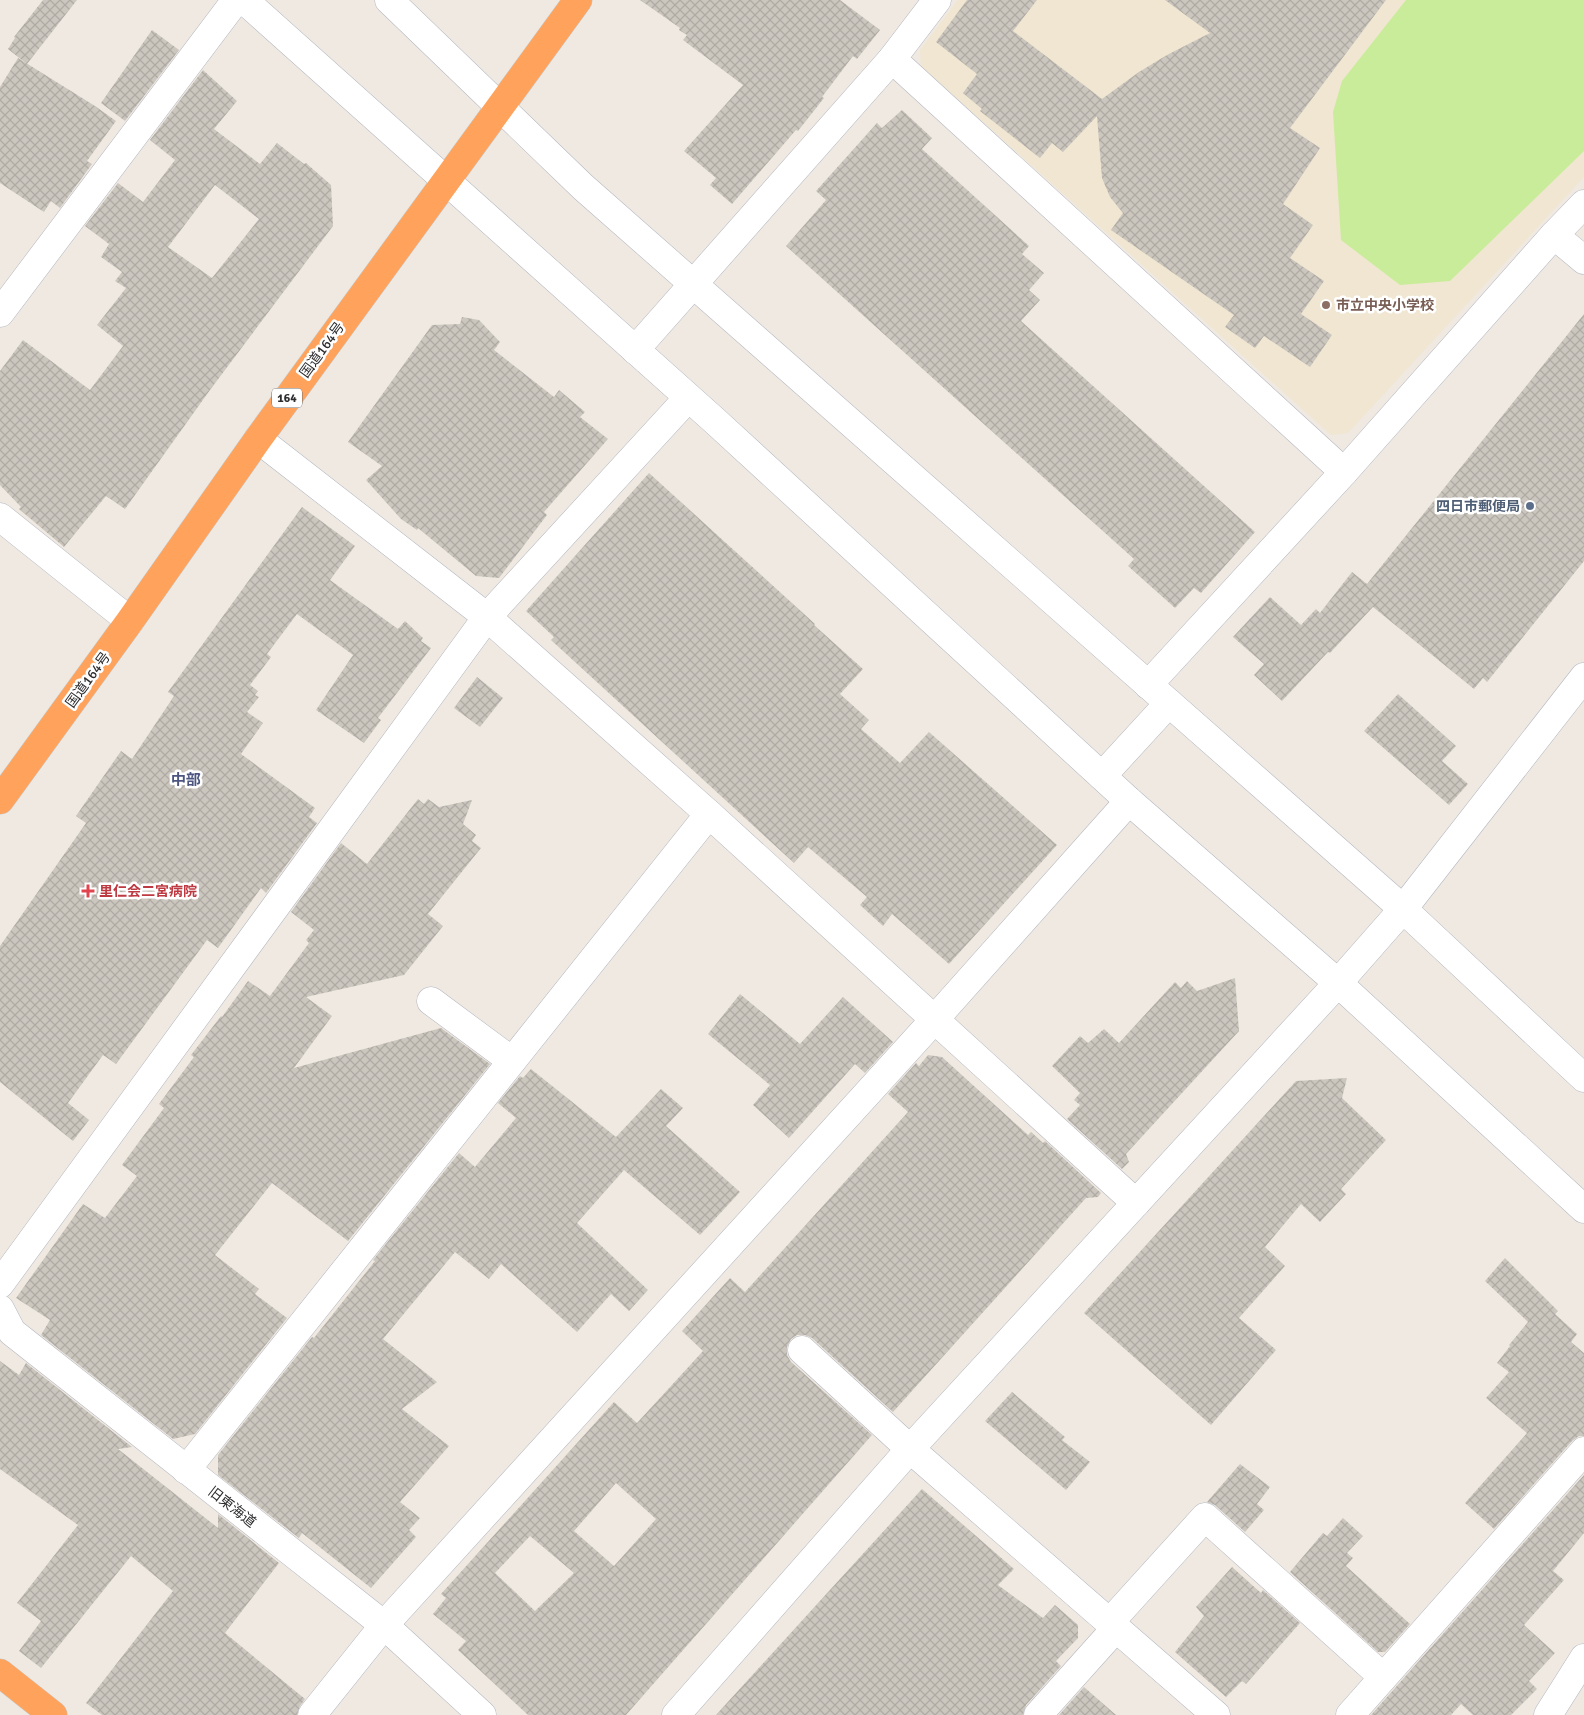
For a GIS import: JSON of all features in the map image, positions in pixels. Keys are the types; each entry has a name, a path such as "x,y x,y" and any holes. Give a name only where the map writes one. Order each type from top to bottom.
{"highway":[{"name":"国道164号","path":"0,800 130,621 258,438 578,0"},
{"path":"0,1673 54,1715"}],"street":[{"path":"0,313 236,0"},
{"path":"244,0 635,350 1129,801 1338,983 1584,1208"},
{"path":"389,0 583,187 1403,909 1584,1078"},
{"path":"635,350 892,59 937,0"},
{"path":"892,59 1344,472"},
{"path":"1148,685 1344,472 1554,234 1584,204"},
{"path":"1554,234 1584,260"},
{"path":"0,1284 487,617 688,398"},
{"path":"258,438 487,617 709,814 1136,1203"},
{"path":"0,517 130,621"},
{"path":"676,1715 910,1450 1338,983 1403,909 1584,677"},
{"path":"1102,776 1169,703"},
{"path":"312,1715 384,1625 934,1020 1129,801"},
{"path":"186,1470 709,814"},
{"path":"431,1001 512,1061"},
{"name":"旧東海道","path":"0,1310 12,1332 384,1625 482,1715"},
{"path":"802,1350 910,1450 1216,1715"},
{"path":"1350,1715 1584,1451"},
{"path":"1038,1715 1204,1517 1383,1677"},
{"path":"1548,1715 1584,1658"}],"shaded area":[{"name":"市立中央小学校","path":"958,0 1584,0 1584,177 1348,433 1331,435 921,66 920,50"}],"green space":[{"path":"1406,0 1584,0 1584,151 1450,281 1400,285 1341,240 1333,112 1342,81"}],"building":[{"path":"43,0 77,0 27,64 8,49 14,37"},
{"path":"640,0 840,0 880,30 857,59 853,56 798,131 796,130 732,204 710,185 716,178 684,151 743,85 683,40 687,35 679,30 680,28"},
{"path":"967,0 1037,0 1013,31 1102,99 1139,72 1210,33 1165,0 1386,0 1290,128 1320,148 1283,204 1313,225 1290,258 1324,281 1301,314 1332,335 1310,367 1264,336 1255,348 1225,327 1234,315 1111,230 1123,213 1110,197 1102,178 1097,116 1063,152 1052,143 1040,158 980,111 982,109 963,93 977,74 936,42"},
{"path":"152,30 179,50 125,121 101,103"},
{"path":"18,58 116,121 87,161 92,164 60,208 51,201 44,212 0,183 0,87"},
{"path":"203,70 237,101 214,129 260,164 277,143 304,164 306,163 331,185 333,226 210,390 125,509 106,496 64,547 19,509 21,507 0,485 0,371 23,340 90,390 123,346 97,325 126,288 115,281 122,272 101,257 109,244 85,226 118,183 143,202 175,160 150,140","holes":["215,185 259,219 212,278 168,247"]},
{"path":"902,110 932,138 922,149 1029,246 1022,254 1044,273 1029,290 1040,300 1021,321 1255,532 1201,593 1194,588 1175,608 1128,566 1134,559 786,246 826,200 816,191 877,123 882,128"},
{"name":"四日市郵便局","path":"1584,314 1584,561 1487,682 1483,678 1474,689 1373,607 1282,701 1254,675 1264,664 1233,637 1270,597 1301,625 1316,609 1320,613 1352,572 1367,584"},
{"path":"462,317 479,320 500,342 494,350 554,397 559,390 585,412 580,417 608,439 544,512 547,515 499,578 476,576 418,528 417,530 401,519 366,480 382,466 348,442 432,325 460,324"},
{"path":"649,473 863,669 840,694 869,720 861,729 900,763 929,732 1057,845 949,964 892,914 883,926 860,905 867,897 808,847 794,863 551,640 554,637 526,611"},
{"path":"302,507 355,546 330,580 398,629 405,621 423,638 421,641 431,648 378,718 381,720 364,743 316,710 353,655 297,614 267,654 271,657 250,685 258,691 255,695 259,697 247,712 263,723 241,754 315,808 309,817 317,823 266,893 261,888 218,948 207,940 116,1064 103,1055 68,1103 89,1120 73,1141 0,1082 0,946 86,823 76,816 121,751 132,759 174,696 168,692"},
{"path":"477,677 503,698 480,727 454,708"},
{"path":"1398,694 1456,746 1442,761 1468,784 1449,805 1364,731"},
{"path":"418,799 424,804 428,799 439,807 472,800 463,824 476,835 472,841 481,848 428,914 443,926 404,975 306,997 332,1016 294,1068 441,1028 490,1064 348,1241 272,1183 215,1255 259,1289 255,1294 287,1318 195,1434 173,1439 41,1335 50,1320 16,1298 83,1204 105,1218 137,1176 122,1165 164,1108 159,1104 194,1057 191,1055 248,981 270,996 309,943 306,940 314,930 291,912 341,843 367,864"},
{"path":"1235,978 1239,1031 1126,1154 1129,1162 1122,1169 1067,1119 1080,1105 1074,1100 1080,1093 1052,1066 1080,1036 1088,1043 1104,1029 1119,1043 1175,982 1181,988 1187,981 1197,991"},
{"path":"740,994 800,1044 843,997 893,1042 865,1073 855,1064 789,1138 753,1105 770,1085 708,1034"},
{"path":"928,1055 942,1057 1028,1135 1031,1132 1043,1143 1045,1141 1101,1193 1098,1197 1086,1198 893,1412 812,1338 805,1335 797,1335 791,1339 787,1347 787,1355 791,1362 872,1435 626,1715 528,1715 458,1650 466,1641 433,1614 446,1598 441,1594 614,1402 637,1423 703,1351 682,1331 730,1278 745,1292 908,1112 888,1094 916,1063 919,1066","holes":["616,1483 656,1519 614,1566 574,1531","530,1536 574,1573 535,1611 495,1573"]},
{"path":"531,1069 616,1137 661,1089 683,1108 666,1126 740,1192 700,1235 624,1170 577,1223 648,1290 629,1311 611,1294 577,1332 501,1264 489,1279 455,1252 383,1339 437,1382 402,1409 449,1446 400,1502 420,1518 409,1530 416,1537 371,1588 302,1533 299,1538 218,1475 218,1455 312,1337 314,1338 375,1261 373,1260 459,1153 475,1167 516,1118 498,1103 520,1076 523,1078"},
{"path":"1347,1078 1342,1098 1386,1140 1341,1189 1346,1194 1320,1222 1301,1204 1265,1247 1285,1266 1239,1318 1276,1350 1211,1425 1084,1313 1296,1081"},
{"path":"1505,1258 1558,1311 1555,1314 1577,1334 1571,1342 1584,1353 1584,1436 1579,1436 1572,1441 1494,1529 1465,1503 1527,1433 1486,1398 1509,1372 1497,1363 1528,1322 1485,1281"},
{"path":"0,1361 19,1375 26,1363 132,1447 118,1449 218,1528 218,1514 279,1563 225,1633 305,1699 297,1715 102,1715 86,1703 173,1591 131,1556 41,1668 19,1651 41,1621 17,1603 78,1525 0,1469"},
{"path":"1012,1392 1065,1437 1062,1440 1090,1462 1066,1490 985,1421"},
{"path":"1240,1464 1270,1487 1257,1504 1264,1510 1245,1532 1215,1505 1207,1502"},
{"path":"1584,1475 1584,1533 1553,1571 1564,1580 1524,1625 1555,1653 1529,1681 1537,1689 1511,1715 1473,1715 1461,1704 1451,1715 1371,1715"},
{"path":"922,1489 1014,1569 998,1585 1043,1618 1055,1605 1078,1625 1078,1638 1056,1661 1061,1666 1026,1705 1023,1715 716,1715"},
{"path":"1343,1518 1363,1536 1347,1553 1353,1558 1346,1566 1410,1624 1385,1652 1378,1652 1290,1572 1323,1533 1327,1536"},
{"path":"1232,1567 1261,1593 1263,1590 1300,1623 1246,1684 1242,1681 1226,1697 1175,1652 1204,1616 1196,1607"},
{"path":"1084,1687 1116,1715 1059,1715"}],"place":[{"name":"市立中央小学校","path":"1326,305"},
{"name":"四日市郵便局","path":"1530,506"},
{"name":"里仁会二宮病院","path":"88,891"}],"district":[{"name":"中部","path":"186,780"}]}
